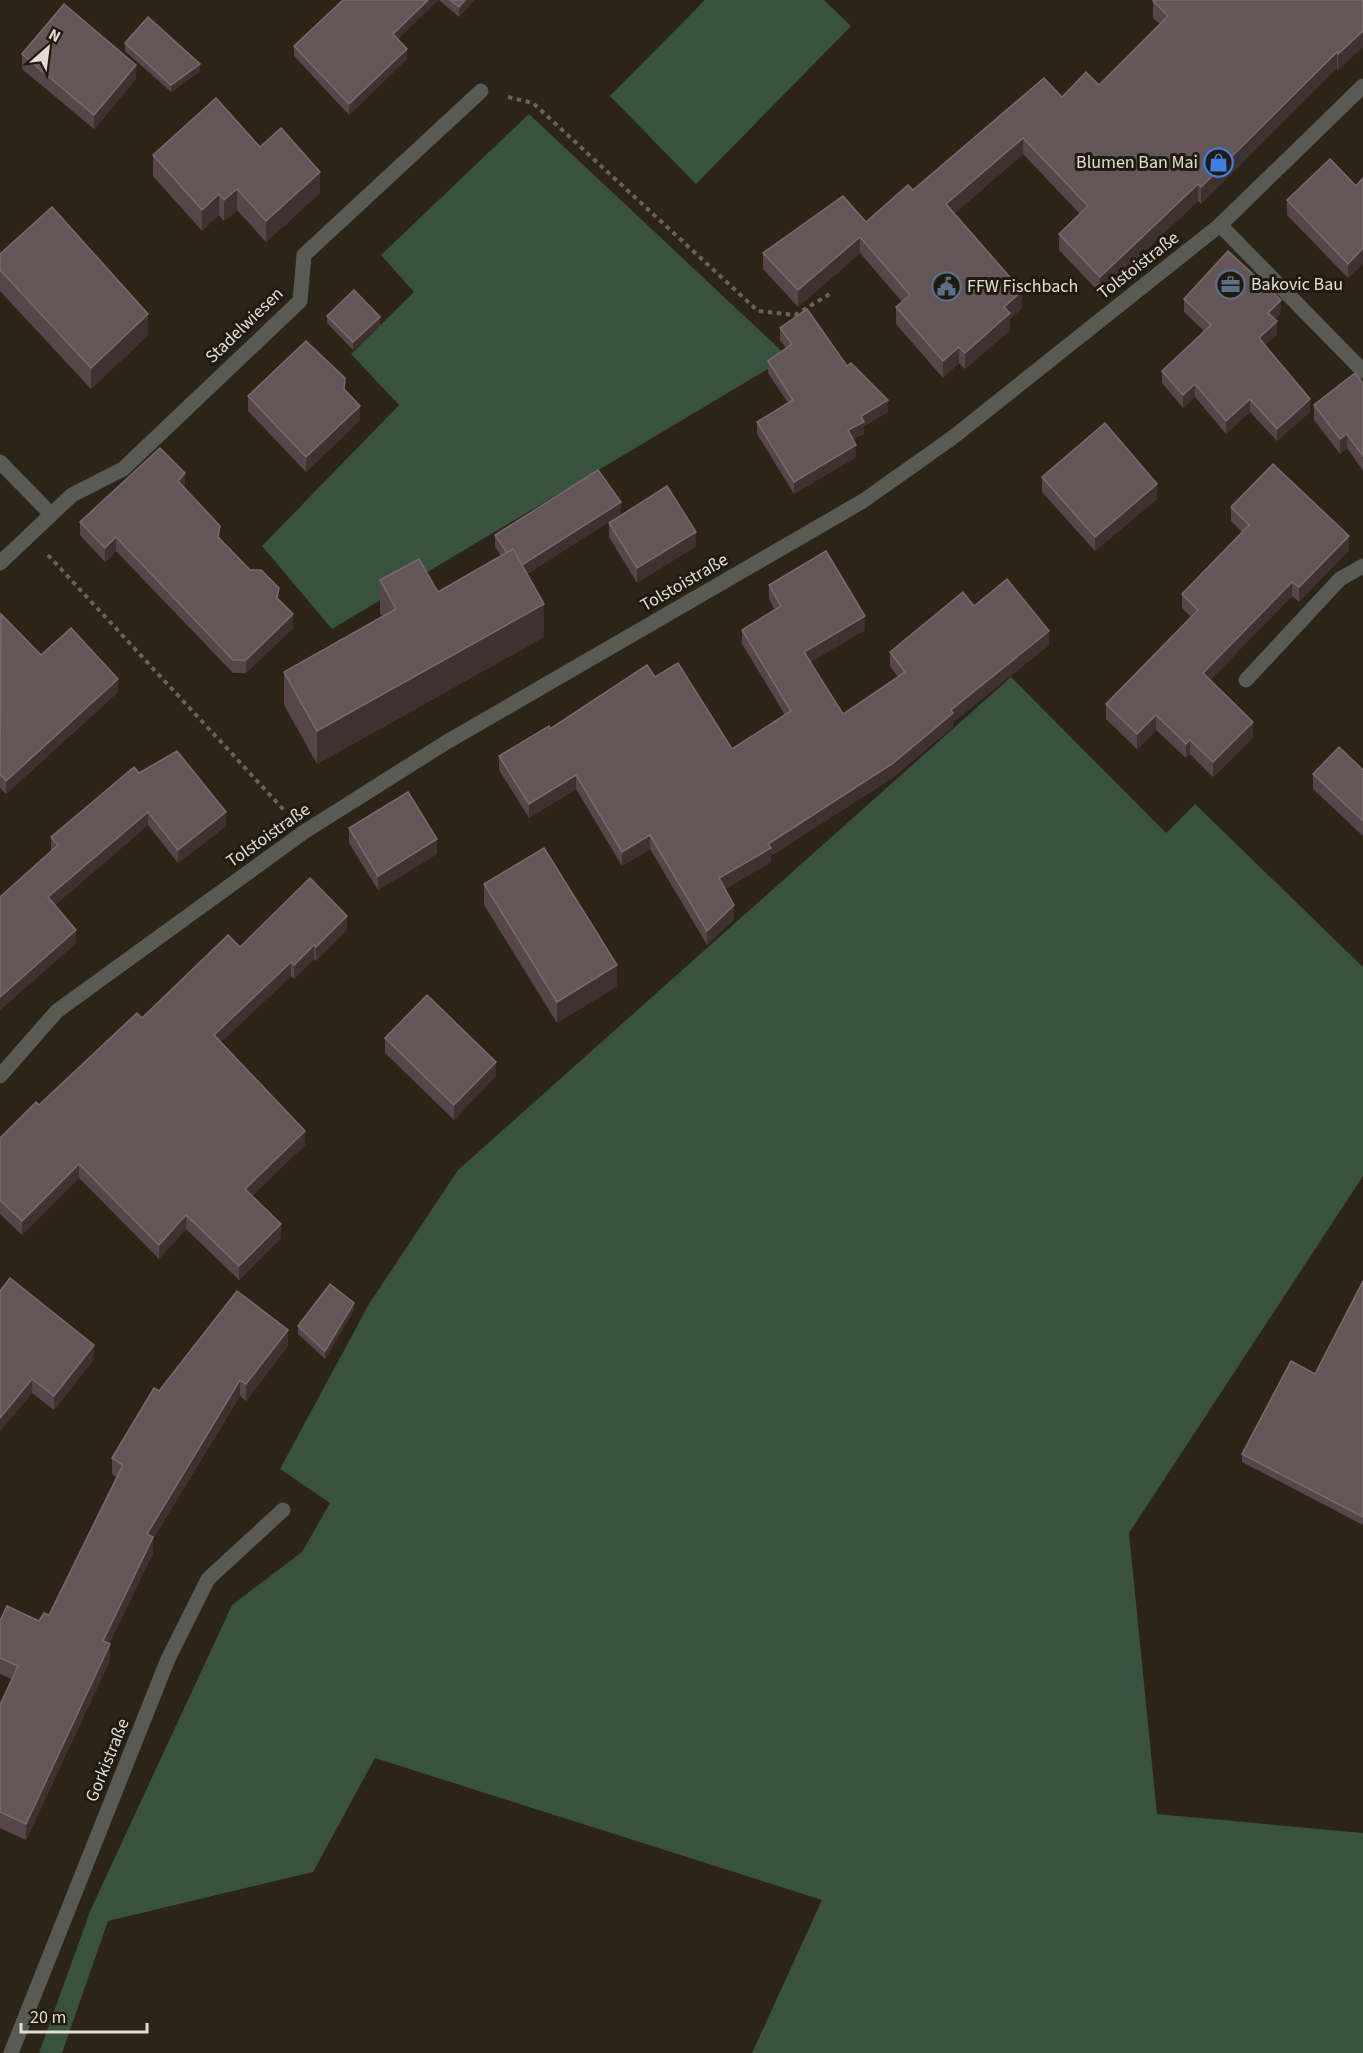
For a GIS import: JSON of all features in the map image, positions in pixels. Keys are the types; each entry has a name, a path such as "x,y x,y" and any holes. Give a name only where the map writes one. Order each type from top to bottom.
{"street":[{"name":"Tolstoistraße","path":"0,1076 57,1011 304,832 445,743 863,501 952,438 1220,225 1363,86"},
{"name":"Stadelwiesen","path":"0,563 72,495 123,469 300,300 304,255 481,91"},
{"path":"1220,225 1363,371"},
{"path":"0,462 51,514"},
{"path":"1246,680 1340,579 1363,566"},
{"name":"Gorkistraße","path":"11,2053 168,1659 208,1579 283,1510"}],"path":[{"path":"481,91 533,103 758,311 795,315 833,292"},
{"path":"30,535 304,832"}],"green space":[{"path":"705,0 824,0 851,26 696,184 610,96"},
{"path":"529,114 788,357 332,629 262,546 399,405 351,354 414,292 381,255"},
{"path":"1011,677 1166,833 1195,804 1363,967 1363,1176 1129,1533 1157,1814 1363,1833 1363,2053 752,2053 822,1900 375,1758 313,1872 108,1921 62,2053 39,2053 91,1909 232,1605 302,1552 330,1503 280,1469 369,1304 458,1170"}],"building":[{"path":"343,0 428,0 393,34 407,49 349,104 294,46"},
{"path":"450,0 465,0 459,7"},
{"path":"1363,0 1363,31 1338,54 1337,52 1201,187 1198,184 1100,277 1059,234 1088,206 1023,138 946,204 1022,291 1004,307 1010,313 965,353 959,347 943,361 896,307 910,295 860,237 798,290 763,253 843,196 866,222 908,185 913,190 1044,78 1062,97 1086,72 1099,85 1168,16 1153,1"},
{"path":"64,4 136,65 94,115 22,54"},
{"path":"148,17 200,64 171,85 125,43"},
{"path":"216,98 260,147 281,128 320,172 266,221 237,189 224,200 219,194 202,210 153,155"},
{"path":"1330,159 1356,186 1363,178 1363,248 1348,264 1287,200"},
{"path":"52,207 148,314 91,368 0,270 0,254"},
{"path":"1228,251 1281,300 1268,313 1277,321 1259,338 1310,399 1277,429 1250,399 1226,421 1195,384 1183,395 1162,371 1211,325 1184,299"},
{"path":"354,290 380,317 353,342 327,316"},
{"path":"807,309 847,366 851,363 888,400 861,416 864,422 848,430 856,445 794,482 757,422 793,400 768,361 792,344 780,328"},
{"path":"306,341 345,378 344,389 360,406 306,457 248,396"},
{"path":"1355,373 1363,383 1363,456 1347,434 1340,439 1314,405"},
{"path":"1105,423 1157,484 1095,537 1042,477"},
{"path":"160,448 185,473 178,481 220,526 218,537 250,570 261,570 279,588 277,598 293,614 246,660 233,660 116,537 105,548 80,522"},
{"path":"1273,464 1349,536 1299,587 1292,582 1203,673 1253,722 1213,762 1190,740 1186,744 1156,715 1137,734 1106,704 1198,610 1182,594 1249,525 1231,507"},
{"path":"598,470 621,502 522,565 513,549 507,553 495,535"},
{"path":"667,486 696,532 637,568 609,523"},
{"path":"513,549 544,604 317,731 284,672 396,609 380,580 419,559 438,592"},
{"path":"826,551 865,616 804,652 843,714 905,672 890,652 963,592 974,606 1007,579 1049,631 951,710 953,713 892,764 768,844 771,848 719,878 734,905 707,931 650,835 622,852 576,775 529,804 499,756 549,726 550,729 647,665 655,677 678,663 732,749 791,711 742,630 781,606 769,585"},
{"path":"1,614 41,655 71,628 118,679 6,781 0,774"},
{"path":"1339,747 1363,770 1363,821 1313,774"},
{"path":"177,751 226,812 178,850 148,812 48,897 76,930 0,997 0,897 58,845 51,837 134,767 139,773"},
{"path":"408,792 437,839 378,876 349,828"},
{"path":"544,848 617,965 557,1002 484,884"},
{"path":"310,878 347,916 316,947 314,945 294,965 291,962 214,1035 305,1131 245,1189 281,1224 239,1266 186,1215 159,1245 79,1164 22,1221 0,1200 0,1138 36,1102 39,1105 137,1013 142,1018 228,935 240,947"},
{"path":"427,995 496,1062 454,1105 385,1038"},
{"path":"10,1278 94,1345 54,1396 32,1379 0,1418 0,1291"},
{"path":"1363,1281 1363,1517 1242,1454 1291,1361 1315,1374"},
{"path":"330,1284 354,1303 325,1351 298,1326"},
{"path":"237,1291 288,1330 246,1384 240,1380 147,1534 153,1537 103,1641 110,1644 26,1824 0,1812 0,1705 18,1666 0,1658 0,1621 7,1606 39,1621 44,1613 49,1615 123,1465 112,1458 154,1388 159,1391"}],"place":[{"name":"Blumen Ban Mai","path":"1219,162"},
{"name":"Bakovic Bau","path":"1230,284"},
{"name":"FFW Fischbach","path":"946,286"}]}
